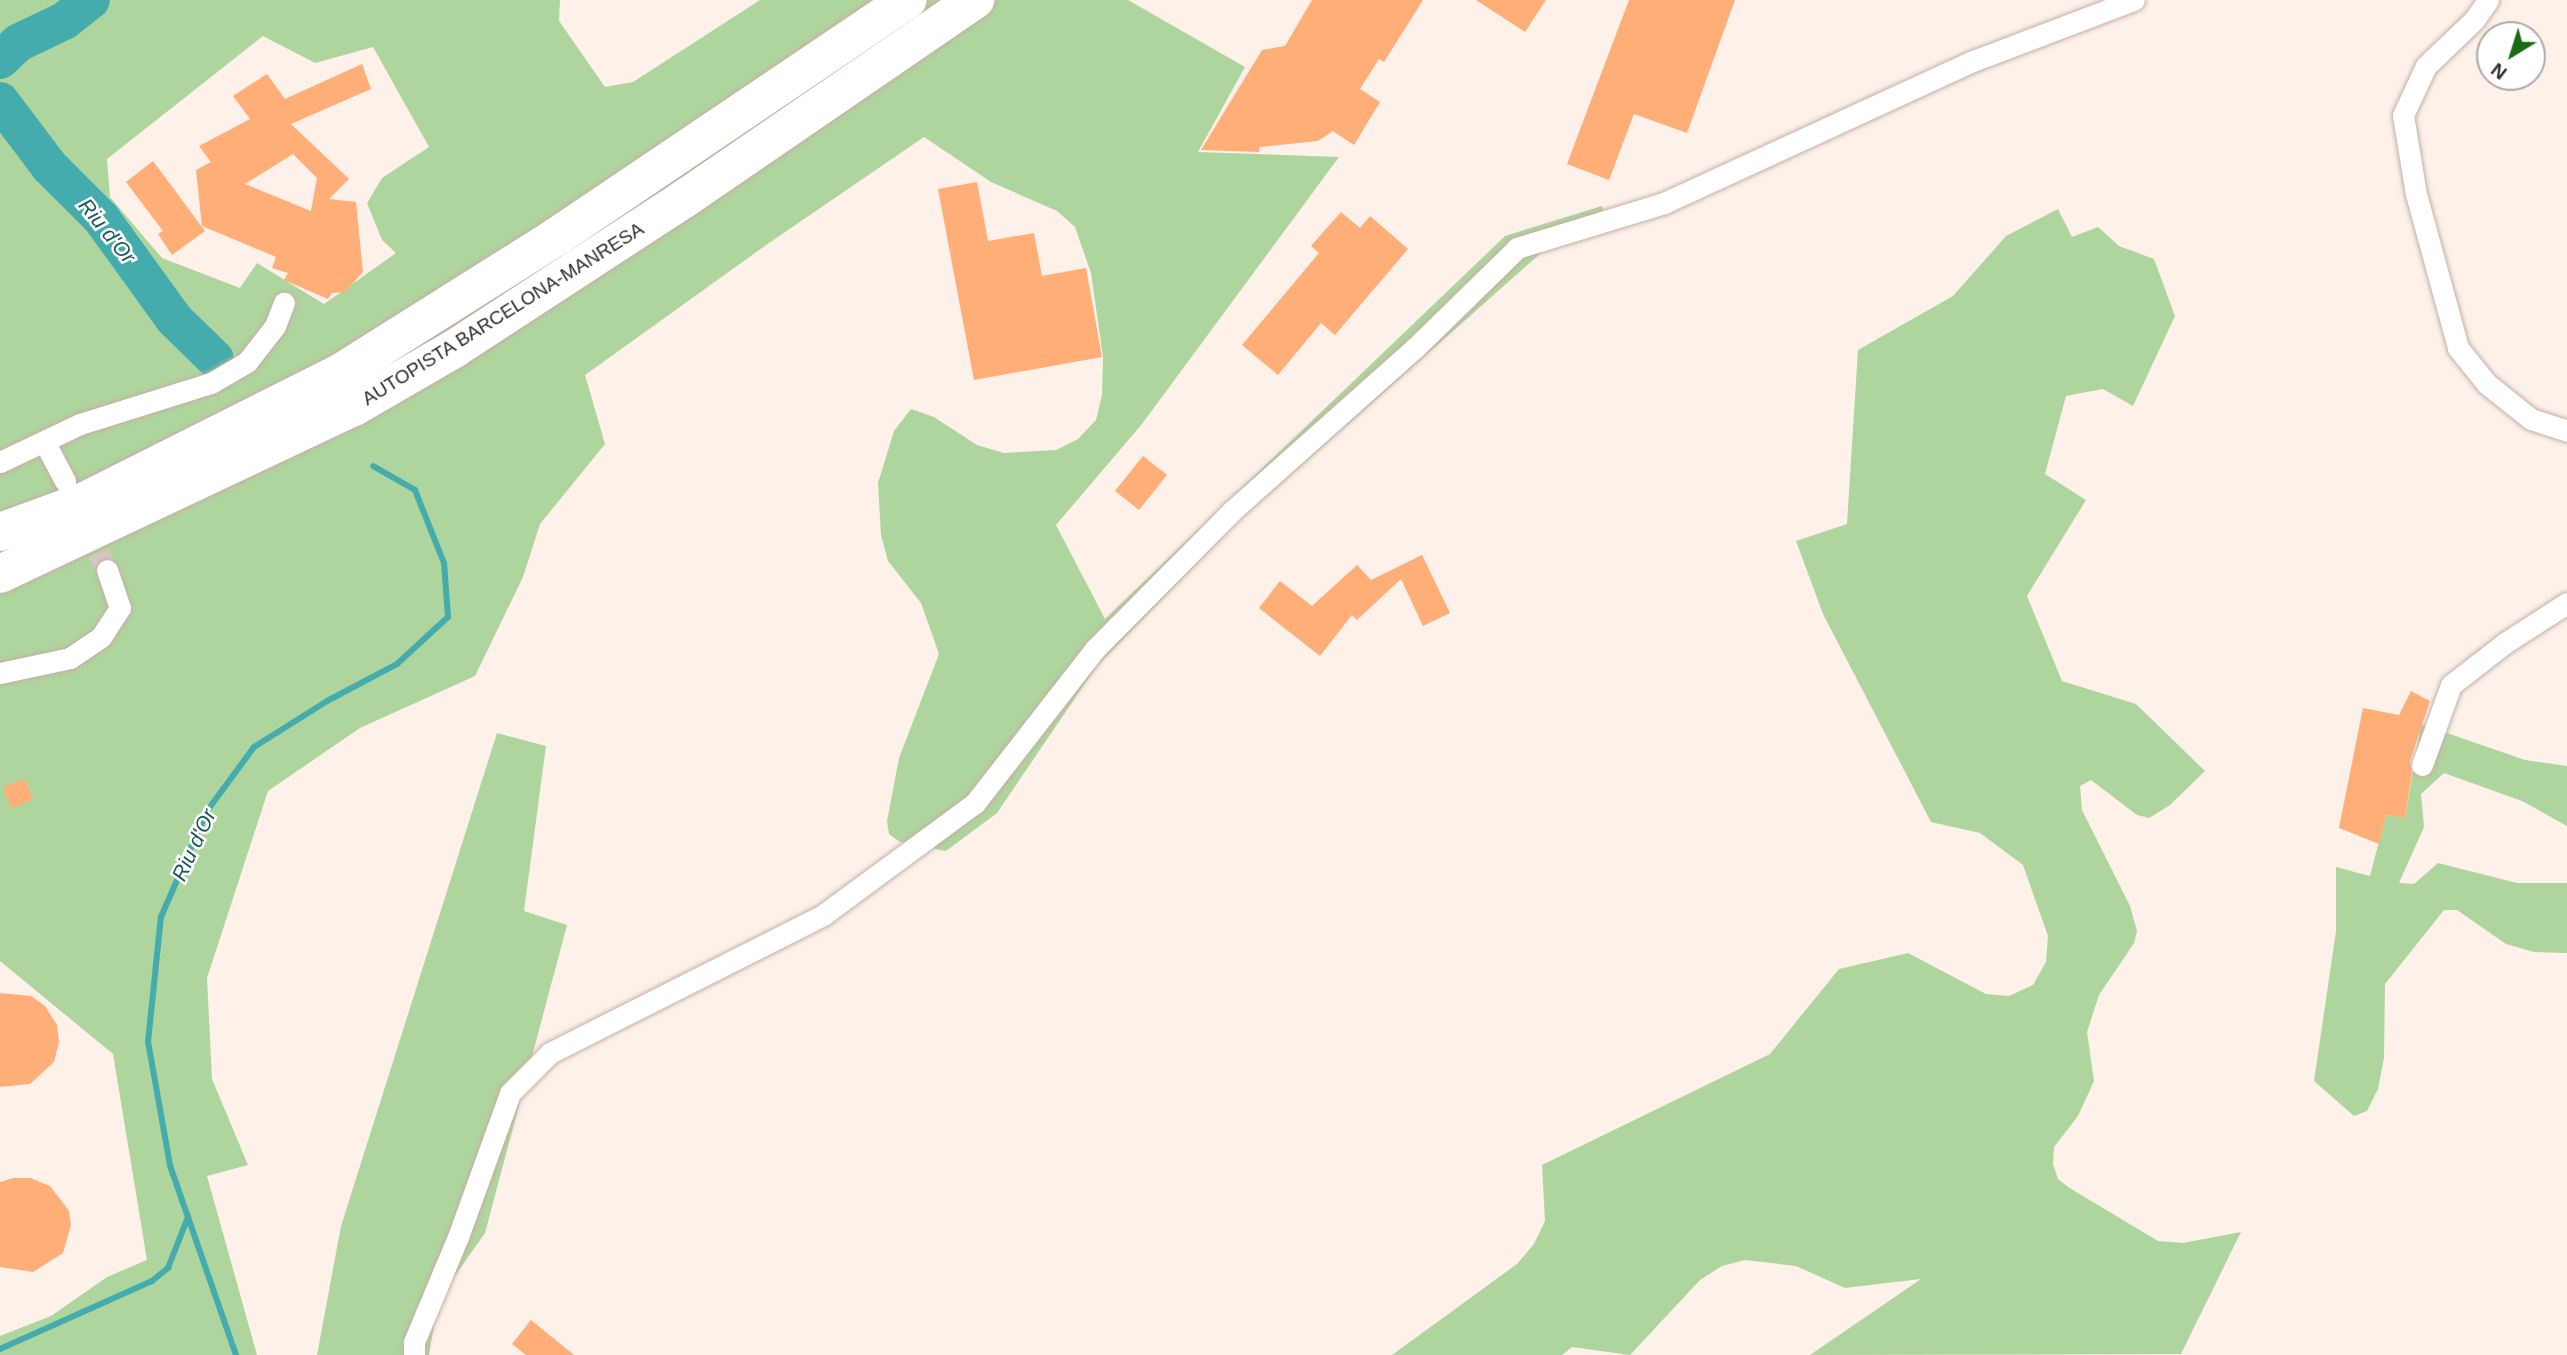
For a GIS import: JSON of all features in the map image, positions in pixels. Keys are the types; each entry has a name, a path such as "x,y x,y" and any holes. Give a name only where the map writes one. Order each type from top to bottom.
{"highway":[{"name":"AUTOPISTA BARCELONA-MANRESA","path":"0,532 85,501 341,373 545,245 907,0"},
{"name":"AUTOPISTA BARCELONA-MANRESA","path":"0,575 354,407 421,368 652,220 975,0"}],"street":[{"path":"414,1355 414,1342 458,1237 510,1093 550,1053 822,915 975,803 1095,649 1233,510 1414,349 1517,248 1664,203 1973,61 2134,0"},
{"path":"2488,0 2474,20 2426,66 2403,116 2416,194 2458,348 2487,384 2531,419 2567,431"},
{"path":"0,462 45,443 80,424 211,383 235,369 264,342 284,303"},
{"path":"45,443 65,481"},
{"path":"0,673 70,658 101,637 120,608 107,570"},
{"path":"2422,765 2451,685 2505,643 2567,603"}],"green space":[{"path":"0,0 560,0 559,21 605,87 633,82 760,0 1128,0 1245,67 1198,152 1339,157 1142,424 1056,525 1105,619 1505,236 1602,206 1608,230 1550,245 1236,523 1096,667 997,813 946,851 900,842 889,834 887,821 899,758 939,654 921,603 888,561 881,535 878,483 894,431 911,409 934,417 977,445 1004,453 1056,450 1078,439 1096,420 1102,395 1103,357 1091,273 1075,227 1057,211 991,182 924,137 769,243 585,375 605,444 540,524 523,577 475,676 360,728 268,791 207,978 212,1079 248,1165 207,1176 257,1355 0,1355 0,1336 51,1316 107,1277 147,1260 113,1054 0,961","holes":["263,36 315,63 373,47 429,147 382,178 367,203 382,240 396,253 324,304 257,263 240,288 162,258 110,197 107,159"]},
{"path":"2058,209 2072,237 2098,227 2119,246 2154,259 2175,316 2133,406 2103,389 2066,396 2045,474 2086,500 2027,596 2062,681 2136,704 2205,771 2170,805 2149,818 2137,815 2091,780 2080,786 2082,810 2130,906 2137,931 2134,943 2099,995 2087,1032 2094,1081 2078,1116 2054,1147 2053,1164 2058,1179 2068,1187 2158,1241 2183,1243 2241,1232 2181,1354 1810,1355 1921,1279 1845,1288 1796,1266 1745,1260 1722,1266 1700,1280 1630,1355 1572,1347 1562,1355 1392,1355 1517,1264 1534,1244 1545,1221 1542,1165 1770,1054 1839,969 1908,953 1986,994 2009,996 2033,985 2046,962 2048,936 2023,865 1980,833 1931,822 1823,614 1796,541 1847,524 1858,350 1953,296 2006,236"},
{"path":"2421,724 2525,760 2567,766 2567,826 2522,801 2444,773 2421,794 2424,827 2399,883 2414,884 2438,863 2517,883 2567,883 2567,953 2534,952 2506,944 2457,910 2444,910 2385,984 2384,1058 2378,1089 2367,1111 2354,1116 2314,1081 2336,931 2336,867 2370,876 2386,815 2405,818"},
{"path":"497,733 546,746 524,911 567,925 485,1233 438,1300 429,1355 317,1355 341,1226"}],"building":[{"path":"1312,0 1423,0 1384,62 1379,59 1360,89 1380,102 1354,145 1333,131 1318,141 1260,147 1259,152 1201,150 1262,50 1285,46"},
{"path":"1476,0 1546,0 1525,32"},
{"path":"1629,0 1735,0 1687,133 1634,114 1609,180 1567,164"},
{"path":"362,64 371,89 291,124 349,179 329,199 356,202 363,272 345,292 332,293 328,299 284,280 288,273 272,268 276,257 202,226 196,170 211,162 199,146 250,119 233,96 267,74 285,99","holes":["293,154 317,178 311,211 245,184"]},
{"path":"153,161 205,231 172,255 158,234 163,231 126,182"},
{"path":"977,182 988,241 1034,233 1042,276 1086,268 1102,357 974,380 938,189"},
{"path":"1341,212 1360,228 1370,216 1408,249 1335,335 1321,323 1278,375 1242,345 1319,253 1311,246"},
{"path":"1143,456 1167,475 1139,510 1115,491"},
{"path":"1422,555 1450,613 1423,626 1401,579 1357,620 1352,615 1320,656 1259,608 1280,581 1312,606 1357,565 1371,580"},
{"path":"2411,691 2430,701 2410,761 2412,774 2405,818 2386,815 2379,844 2339,828 2363,708 2399,715"},
{"path":"25,779 33,800 11,808 3,787"},
{"path":"0,993 31,996 45,1006 57,1025 59,1042 54,1062 30,1084 0,1087"},
{"path":"14,1178 30,1178 50,1186 69,1211 71,1225 63,1253 33,1272 0,1267 0,1182"},
{"path":"531,1320 574,1355 526,1355 512,1344"}],"waterway":[{"name":"Riu d'Or","path":"0,60 18,43 64,21 91,0"},
{"name":"Riu d'Or","path":"0,101 50,167 101,218 174,319 215,359"},
{"name":"Riu d'Or","path":"236,1355 170,1165 148,1042 161,917 207,811 254,747 327,701 397,664 448,617 444,563 415,490 373,466"},
{"path":"0,1349 152,1281 168,1268 188,1217"}],"tunnel":[{"path":"85,524 107,570"}]}
